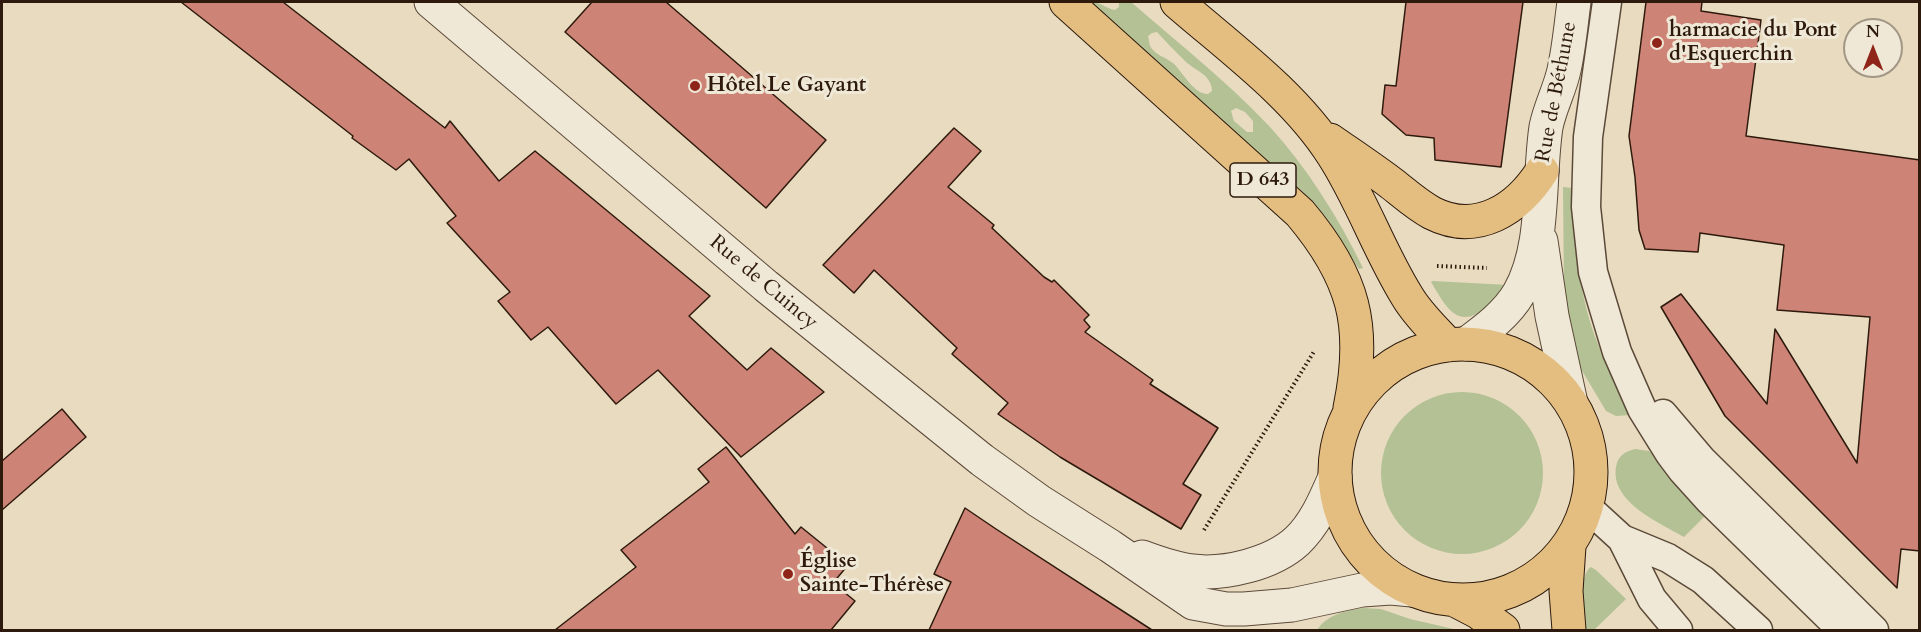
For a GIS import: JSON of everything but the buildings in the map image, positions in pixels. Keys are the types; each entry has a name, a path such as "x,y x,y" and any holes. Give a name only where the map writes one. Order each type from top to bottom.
{"main road":[{"name":"D 643","path":"1066,2 1300,213 1324,243 1341,272 1352,305 1358,353 1349,413"},
{"path":"1177,2 1266,80 1314,128 1432,213 1460,221 1479,219 1511,207 1532,187 1542,171"},
{"path":"1314,128 1357,196 1399,282 1419,314 1457,344"},
{"path":"1457,344 1502,349 1534,365 1561,388 1571,403 1580,418 1590,453 1591,489 1587,507 1569,546 1547,570 1519,588 1488,598 1455,600 1412,590 1384,574 1361,551 1352,538 1342,516 1336,493 1338,444 1349,413 1364,390 1383,372 1413,353 1457,344"},
{"path":"1569,546 1566,591 1569,630"},
{"path":"1455,600 1478,612 1503,630"}],"street":[{"name":"Rue de Cuincy","path":"431,2 766,286 982,460 1039,501 1110,546 1233,630"},
{"name":"Rue de Béthune","path":"1457,344 1491,325 1518,296 1529,271 1538,219 1547,122 1564,69 1574,2"},
{"name":"Rue de Béthune","path":"1538,219 1552,316 1571,403"},
{"name":"Rue de Cuincy","path":"1110,546 1164,565 1194,571 1240,567 1266,560 1296,541 1309,526 1326,498 1335,477"},
{"name":"Rue de Cuincy","path":"1192,603 1294,618 1362,590 1412,590"}],"lane":[{"path":"1607,2 1588,137 1586,184 1593,272 1617,352 1642,409 1670,454 1710,501 1842,630"},
{"path":"1606,317 1645,386 1680,435 1740,500 1874,630"},
{"path":"1587,507 1622,539 1668,558 1703,580 1758,630"},
{"path":"1622,539 1652,599 1678,630"}],"path":[{"path":"1399,282 1430,266 1475,268"},
{"path":"1181,569 1339,311 1352,305"}],"green space":[{"path":"1088,2 1115,10 1119,7 1119,2 1131,2 1254,111 1284,143 1310,177 1333,212 1363,268 1359,269 1327,220 1302,191","holes":["1157,32 1188,64 1206,76 1212,91 1208,94 1198,90 1173,63 1152,49 1148,36","1236,108 1245,112 1253,121 1253,132 1247,132 1234,121 1231,111"]},
{"path":"1563,187 1573,188 1574,229 1586,309 1606,364 1630,415 1616,416 1606,411 1578,364 1564,293"},
{"path":"1431,282 1508,285 1488,306 1469,317 1454,313 1448,307"},
{"path":"1462,392 1478,393 1493,398 1520,415 1537,442 1542,457 1542,489 1537,504 1520,531 1493,548 1478,553 1462,554 1446,553 1431,548 1404,531 1387,504 1382,489 1381,473 1382,457 1387,442 1404,415 1431,398 1446,393"},
{"path":"1635,449 1649,451 1654,455 1705,516 1684,537 1639,510 1621,491 1616,479 1618,460 1622,455"},
{"path":"1591,567 1626,599 1594,630 1586,630 1583,587 1584,578"},
{"path":"1363,608 1381,609 1410,619 1458,630 1317,630 1332,617"}],"place":[{"name":"harmacie du Pont d'Esquerchin","path":"1657,43"},
{"name":"Hôtel Le Gayant","path":"695,86"},
{"name":"Église Sainte-Thérèse","path":"788,574"}]}
